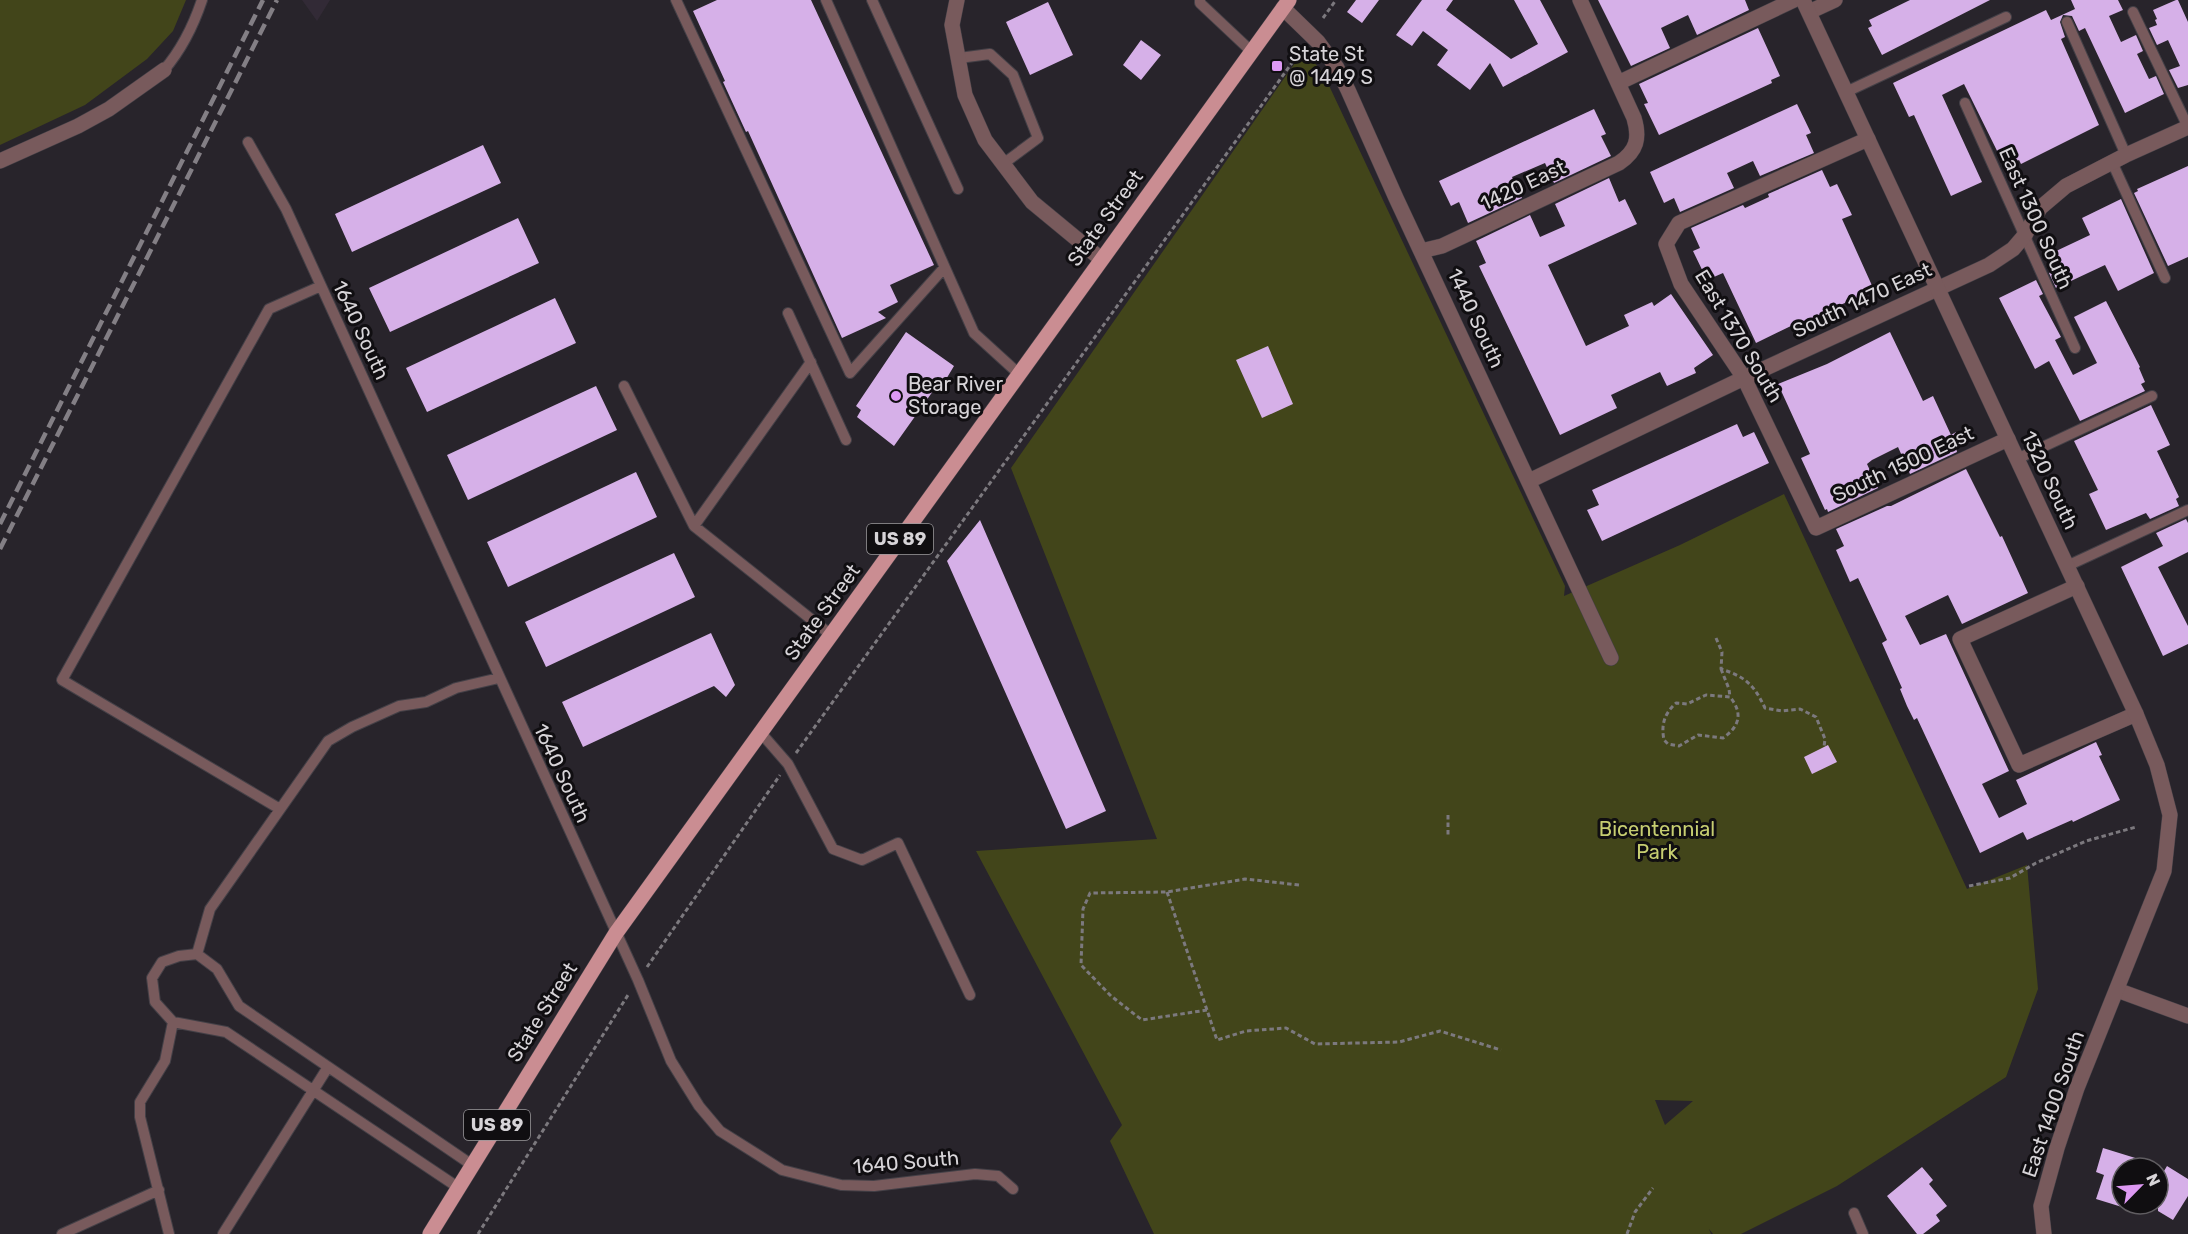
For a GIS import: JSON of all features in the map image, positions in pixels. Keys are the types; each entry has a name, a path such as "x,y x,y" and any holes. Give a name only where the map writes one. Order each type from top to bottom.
{"main road":[{"name":"State Street","path":"430,1234 616,933 1286,4"}],"street":[{"path":"957,0 952,25 965,95 985,140 1032,202 1101,258"},
{"path":"1580,0 1618,83 1794,0"},
{"path":"1806,6 1835,0"},
{"name":"1440 South","path":"1286,4 1337,68 1611,658"},
{"name":"1320 South","path":"1806,6 2077,586 2157,765 2170,815 2164,871 2117,990"},
{"path":"0,161 78,126 128,97 164,70"},
{"name":"1420 East","path":"1421,251 1442,246 1619,163 1632,153 1638,138 1637,128 1618,83"},
{"name":"South 1470 East","path":"1529,481 1744,378 1989,266 2013,249 2025,235 2040,208 2066,186 2119,158 2188,127"},
{"name":"East 1370 South","path":"1816,528 1744,378 1681,284 1666,244 1679,223 1868,139"},
{"name":"South 1500 East","path":"1816,528 2008,439"},
{"path":"2077,586 1960,639 2019,765 2136,714"},
{"path":"2117,990 2188,1016"},
{"name":"East 1400 South","path":"2044,1234 2042,1206 2057,1148 2077,1088 2117,990"}],"lane":[{"path":"164,70 190,33 202,0"},
{"path":"676,0 850,373 944,268"},
{"path":"826,0 974,333 1019,375"},
{"path":"872,0 958,189"},
{"path":"1200,0 1200,3 1251,51"},
{"path":"2133,12 2188,127"},
{"path":"1846,92 2006,17"},
{"path":"2067,22 2165,278"},
{"path":"958,58 990,54 1013,75 1038,138 1003,164"},
{"name":"East 1300 South","path":"1965,103 2075,348"},
{"name":"1640 South","path":"248,142 286,209 638,980 671,1061 699,1106 720,1131 782,1170 841,1185 874,1186 975,1174 998,1176 1013,1189"},
{"path":"280,809 62,680 269,309 321,286"},
{"path":"788,313 846,440"},
{"path":"693,526 811,362"},
{"path":"624,386 693,526 831,635"},
{"path":"2018,459 2152,396"},
{"path":"2067,566 2188,510"},
{"path":"197,954 210,909 328,741 352,727 399,706 426,702 456,688 499,678"},
{"path":"761,733 788,764 833,849 862,860 898,843 970,995"},
{"path":"459,1188 226,1032 173,1022 155,1002 152,978 162,962 178,956 197,954 217,969 239,1006 472,1166"},
{"path":"169,1234 140,1116 140,1101 165,1061 173,1022"},
{"path":"223,1234 328,1067"},
{"path":"62,1234 159,1190"},
{"path":"1854,1213 1863,1234"}],"path":[{"path":"1323,18 1336,0"},
{"path":"478,1234 577,1073 638,980 788,764 1294,60"},
{"path":"1716,638 1722,652 1721,669 1730,697 1737,706 1738,715 1732,732 1724,738 1698,735 1679,746 1668,744 1664,740 1661,728 1676,703 1687,704 1706,695 1730,697"},
{"path":"1721,669 1738,675 1755,688 1765,708 1782,711 1800,709 1816,717 1825,739 1824,747"},
{"path":"1448,815 1448,835"},
{"path":"1969,886 2010,878 2036,863 2086,841 2136,827"},
{"path":"1207,1010 1142,1020 1111,996 1081,965 1083,909 1090,893 1167,892 1245,879 1299,885"},
{"path":"1167,892 1217,1040 1246,1031 1286,1028 1315,1044 1399,1042 1440,1031 1501,1050"},
{"path":"1627,1234 1635,1212 1653,1188"}],"shaded area":[{"path":"302,0 330,0 317,21"}],"green space":[{"path":"0,0 186,0 173,31 147,59 85,105 0,145"},
{"name":"Bicentennial Park","path":"1304,57 1314,62 1324,75 1565,586 1564,596 1680,545 1784,494 1967,889 2027,865 2038,989 2006,1077 1837,1186 1741,1234 1713,1234 1709,1229 1711,1234 1154,1234 1110,1141 1122,1125 976,851 1157,839 1011,468 1297,60","holes":["1655,1100 1693,1101 1665,1125"]}],"building":[{"path":"717,0 811,0 934,265 890,285 898,302 878,312 886,318 842,338 748,131 746,132 723,82 725,81 693,11"},
{"path":"1356,0 1379,0 1362,23 1347,12"},
{"path":"1422,0 1453,0 1446,10 1511,59 1538,44 1514,0 1540,0 1568,52 1503,87 1490,63 1470,90 1437,65 1448,50 1423,31 1412,46 1396,35"},
{"path":"1598,0 1745,0 1749,10 1697,35 1688,15 1661,28 1670,48 1631,66"},
{"path":"1910,0 1990,0 1882,55 1868,28 1872,26 1869,20"},
{"path":"2071,0 2118,0 2123,10 2109,16 2121,42 2136,35 2143,51 2137,54 2149,79 2156,76 2164,94 2125,113 2085,28 2079,31 2072,16 2063,15 2060,22 2065,37 2061,39 2099,125 2021,164 2019,160 2005,167 1964,84 1942,95 1982,182 1951,196 1914,115 1909,117 1893,83 2046,10 2051,20 2075,9"},
{"path":"2176,0 2188,22 2188,85 2178,88 2169,70 2180,66 2168,40 2157,45 2149,28 2157,25 2153,10"},
{"path":"1048,2 1073,55 1030,75 1006,22"},
{"path":"1758,28 1780,76 1771,80 1772,83 1659,135 1644,104 1648,103 1639,84"},
{"path":"1141,40 1161,55 1141,80 1123,65"},
{"path":"1797,104 1811,133 1806,135 1814,153 1760,176 1753,161 1727,173 1734,188 1680,212 1674,198 1664,203 1650,172"},
{"path":"1594,109 1606,134 1601,136 1611,156 1554,183 1545,163 1512,177 1522,198 1468,223 1459,202 1451,206 1439,181"},
{"path":"483,145 501,183 352,252 335,214"},
{"path":"2188,166 2188,257 2168,266 2134,193 2138,191 2137,189"},
{"path":"1822,170 1830,187 1837,184 1852,215 1842,219 1874,290 1838,306 1840,310 1796,331 1793,325 1756,343 1723,273 1707,280 1693,251 1700,248 1691,228 1743,205 1745,208 1769,197 1768,194"},
{"path":"1609,178 1619,202 1625,199 1637,224 1548,265 1586,346 1629,326 1624,315 1652,302 1654,306 1671,294 1713,355 1694,368 1696,373 1667,386 1660,372 1611,395 1617,408 1560,435 1479,266 1486,263 1476,241 1530,215 1540,237 1565,226 1555,204"},
{"path":"2121,199 2154,273 2118,291 2105,265 2056,288 2049,273 2052,271 2051,268 2056,266 2054,261 2057,260 2054,252 2090,235 2082,218"},
{"path":"518,218 539,263 390,332 369,288"},
{"path":"2036,280 2043,294 2039,296 2061,337 2055,340 2073,375 2097,363 2074,317 2106,301 2140,367 2145,382 2141,384 2145,391 2080,421 2049,361 2035,369 1999,298"},
{"path":"555,298 576,343 427,412 406,368"},
{"name":"Bear River Storage","path":"906,332 954,366 942,386 938,384 894,446 857,417 861,410 856,406"},
{"path":"1890,332 1923,401 1933,396 1951,435 1956,432 1962,445 1956,448 1957,452 1910,474 1898,447 1872,460 1867,464 1878,488 1828,512 1801,458 1810,454 1778,384 1827,364"},
{"path":"1268,346 1293,404 1262,418 1236,360"},
{"path":"596,386 617,430 468,500 447,455"},
{"path":"2151,405 2170,445 2157,451 2179,497 2176,499 2179,506 2150,519 2146,513 2106,530 2089,494 2098,490 2074,441"},
{"path":"1737,424 1743,437 1754,432 1769,463 1602,541 1587,510 1599,505 1592,490"},
{"path":"1966,469 2000,537 2002,536 2028,593 1962,624 1948,595 1905,616 1920,645 1946,634 2009,771 1982,784 1999,818 2027,804 2016,780 2096,742 2102,755 2099,756 2120,800 2027,840 2023,832 1980,853 1917,718 1914,720 1907,706 1900,689 1902,688 1882,643 1887,640 1858,578 1850,582 1836,550 1844,546 1836,529 1891,506"},
{"path":"636,472 657,517 508,587 487,542"},
{"path":"2186,519 2188,552 2158,567 2188,626 2188,644 2163,656 2121,567 2163,546 2156,533"},
{"path":"980,520 1106,811 1066,829 947,561"},
{"path":"674,553 695,597 546,667 525,622"},
{"path":"711,633 735,685 726,697 714,686 583,747 562,702"},
{"path":"1828,745 1837,762 1812,774 1804,757"},
{"path":"2103,1148 2129,1156 2110,1156 2110,1203 2096,1199 2104,1175 2096,1172"},
{"path":"1922,1167 1933,1180 1929,1184 1947,1206 1936,1215 1940,1221 1923,1234 1917,1234 1887,1196"},
{"path":"2170,1168 2188,1179 2188,1196 2173,1220 2166,1216 2170,1216"}],"railway":[{"path":"0,524 263,0"},
{"path":"0,549 277,0"}],"place":[{"name":"State St @ 1449 S","path":"1277,66"},
{"name":"Bear River Storage","path":"896,396"}]}
